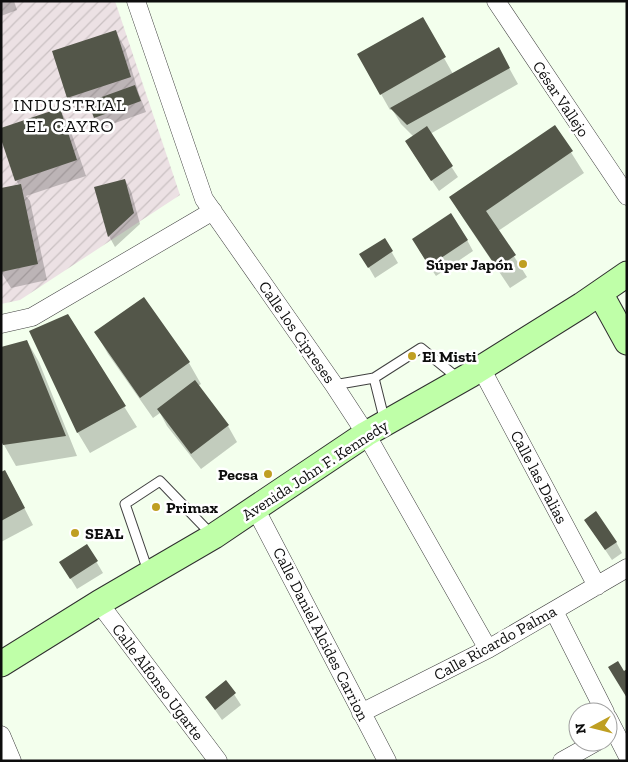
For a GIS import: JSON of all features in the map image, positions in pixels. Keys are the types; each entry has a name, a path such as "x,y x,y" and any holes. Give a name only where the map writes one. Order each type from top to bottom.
{"main road":[{"name":"Avenida John F. Kennedy","path":"1,664 98,603 214,536 376,428 471,375 627,274"},
{"path":"600,293 627,342"}],"street":[{"name":"Calle los Cipreses","path":"136,1 204,199 334,385 376,428 488,649"},
{"name":"César Vallejo","path":"496,1 627,196"},
{"path":"1,324 32,316 213,211"},
{"name":"Calle las Dalias","path":"471,375 597,586"},
{"name":"Calle Daniel Alcides Carrion","path":"256,508 387,761"},
{"name":"Calle Ricardo Palma","path":"361,713 488,649 627,568"},
{"name":"Calle Alfonso Ugarte","path":"98,603 218,761"},
{"path":"554,611 600,702"},
{"path":"1,735 12,761"},
{"path":"618,736 627,755"},
{"path":"562,761 578,752"}],"lane":[{"path":"334,385 374,378 421,348 471,375"},
{"path":"374,378 376,428"},
{"path":"149,574 124,504 160,481 214,536"}],"shaded area":[{"path":"1,1 115,1 180,195 20,300 1,304"}],"building":[{"path":"423,17 446,57 380,95 357,54"},
{"path":"116,30 131,77 67,98 52,51"},
{"path":"499,47 510,68 407,125 390,108"},
{"path":"135,85 141,101 94,118 88,102"},
{"path":"60,108 77,160 15,181 1,139 1,128"},
{"path":"555,125 573,151 486,211 516,255 497,268 449,197"},
{"path":"427,126 453,166 431,181 405,141"},
{"path":"125,179 134,213 108,237 94,187"},
{"path":"21,184 38,264 1,272 1,188"},
{"path":"451,213 468,240 429,266 412,239"},
{"path":"385,238 393,251 368,268 359,254"},
{"path":"144,297 190,362 140,398 94,332"},
{"path":"68,314 126,406 77,433 29,331"},
{"path":"27,340 66,436 3,445 1,441 1,347"},
{"path":"195,380 229,425 191,454 157,409"},
{"path":"5,470 25,508 1,521 1,472"},
{"path":"596,511 617,542 605,550 584,520"},
{"path":"87,544 98,561 70,579 59,562"},
{"path":"618,661 624,671 627,669 627,698 608,667"},
{"path":"226,680 236,693 215,710 205,697"}],"place":[{"name":"Súper Japón","path":"523,264"},
{"name":"El Misti","path":"412,356"},
{"name":"Pecsa","path":"268,474"},
{"name":"Primax","path":"156,507"},
{"name":"SEAL","path":"75,533"}],"district":[{"name":"INDUSTRIAL EL CAYRO","path":"70,115"}]}
